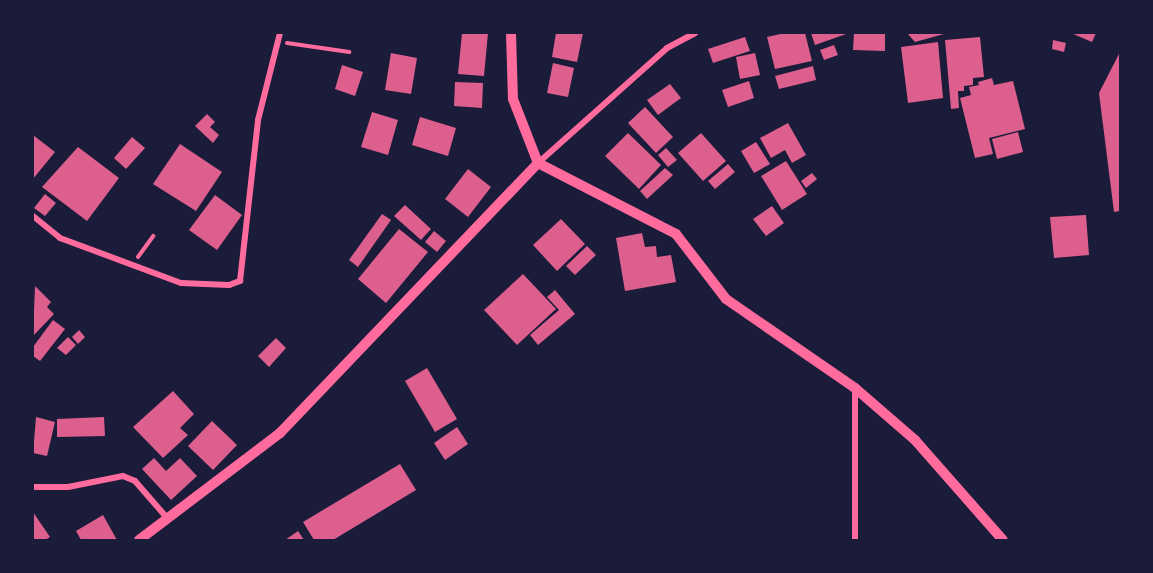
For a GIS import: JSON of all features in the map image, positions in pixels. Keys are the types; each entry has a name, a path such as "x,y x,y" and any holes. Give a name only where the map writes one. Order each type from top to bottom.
{"street":[{"path":"33,216 60,238 131,268 181,283 230,285 240,281 258,120 280,33"},
{"path":"511,33 513,99 538,163 676,234 726,299 855,388 915,441 1003,540"},
{"path":"139,540 280,433 538,163 667,48 695,33"},
{"path":"855,388 855,540"},
{"path":"33,487 68,487 123,476 135,481 168,520"}],"path":[{"path":"277,42 350,52"},
{"path":"131,268 153,236"}],"building":[{"path":"462,33 488,33 484,76 458,74"},
{"path":"556,33 583,33 577,62 552,57"},
{"path":"785,33 805,33 812,61 775,69 767,37"},
{"path":"811,33 849,33 815,45"},
{"path":"854,33 885,33 885,51 853,50"},
{"path":"907,33 944,33 944,34 915,42"},
{"path":"1071,33 1096,33 1092,42"},
{"path":"745,37 750,51 713,63 708,49"},
{"path":"980,37 984,77 973,78 973,85 964,86 964,91 958,91 959,108 951,109 945,40"},
{"path":"1053,40 1066,43 1064,52 1052,49"},
{"path":"938,42 943,98 908,103 901,47"},
{"path":"834,45 838,55 824,60 820,50"},
{"path":"1120,52 1120,211 1114,212 1099,93"},
{"path":"391,53 417,58 411,94 385,90"},
{"path":"755,53 760,75 740,79 736,57"},
{"path":"553,63 574,68 568,97 547,93"},
{"path":"342,65 363,72 355,96 335,89"},
{"path":"813,66 816,80 779,89 775,76"},
{"path":"992,78 994,85 1013,81 1025,129 989,138 993,154 975,158 960,98 971,95 969,87"},
{"path":"749,81 754,98 728,107 722,90"},
{"path":"455,82 483,83 482,108 454,106"},
{"path":"670,84 681,98 658,115 647,100"},
{"path":"645,107 673,137 656,153 628,123"},
{"path":"372,112 398,120 388,155 361,147"},
{"path":"207,114 215,122 210,127 219,135 213,143 195,126"},
{"path":"420,117 456,128 448,156 412,145"},
{"path":"788,123 806,155 792,163 785,150 771,158 760,138"},
{"path":"1018,132 1023,152 997,159 992,139"},
{"path":"628,133 661,165 639,189 605,156"},
{"path":"701,133 726,161 703,181 678,153"},
{"path":"33,135 55,152 33,179"},
{"path":"132,137 145,148 126,169 114,158"},
{"path":"756,142 770,164 754,173 741,151"},
{"path":"180,144 222,172 196,211 153,184"},
{"path":"78,147 119,178 87,221 42,187"},
{"path":"666,148 677,160 668,167 658,155"},
{"path":"786,161 807,194 782,210 761,176"},
{"path":"728,164 735,172 715,189 708,181"},
{"path":"665,168 673,175 647,199 640,191"},
{"path":"468,169 491,187 468,217 445,199"},
{"path":"812,173 817,179 806,188 801,181"},
{"path":"45,194 56,203 45,216 34,208"},
{"path":"215,195 242,215 217,250 189,230"},
{"path":"405,205 431,229 421,240 394,216"},
{"path":"772,206 784,223 766,236 753,219"},
{"path":"382,214 391,220 358,267 349,260"},
{"path":"1086,215 1089,255 1054,258 1050,217"},
{"path":"561,219 585,244 557,271 533,245"},
{"path":"399,229 428,252 386,303 358,279"},
{"path":"434,231 446,241 437,252 425,242"},
{"path":"642,233 645,247 656,246 657,257 671,255 676,282 625,291 616,238"},
{"path":"587,246 596,255 575,275 566,266"},
{"path":"523,274 556,309 517,345 484,310"},
{"path":"35,286 51,302 47,307 54,314 33,336"},
{"path":"555,290 575,314 538,345 530,335 559,310 547,297"},
{"path":"53,320 65,329 40,361 33,356 33,347"},
{"path":"79,330 85,337 78,344 72,337"},
{"path":"68,337 76,345 66,355 57,348"},
{"path":"276,338 286,348 269,367 258,356"},
{"path":"427,368 457,419 435,432 405,381"},
{"path":"173,391 194,414 180,428 188,435 163,458 133,427"},
{"path":"36,417 55,422 47,456 33,453"},
{"path":"104,417 105,436 57,437 57,419"},
{"path":"212,421 237,445 213,470 188,446"},
{"path":"457,427 468,444 445,460 434,443"},
{"path":"154,458 166,471 180,458 197,476 171,500 142,469"},
{"path":"400,464 416,490 333,540 314,540 303,522"},
{"path":"33,512 50,537 45,540 33,540"},
{"path":"103,515 117,540 81,540 76,531"},
{"path":"298,531 304,540 285,540"}]}
